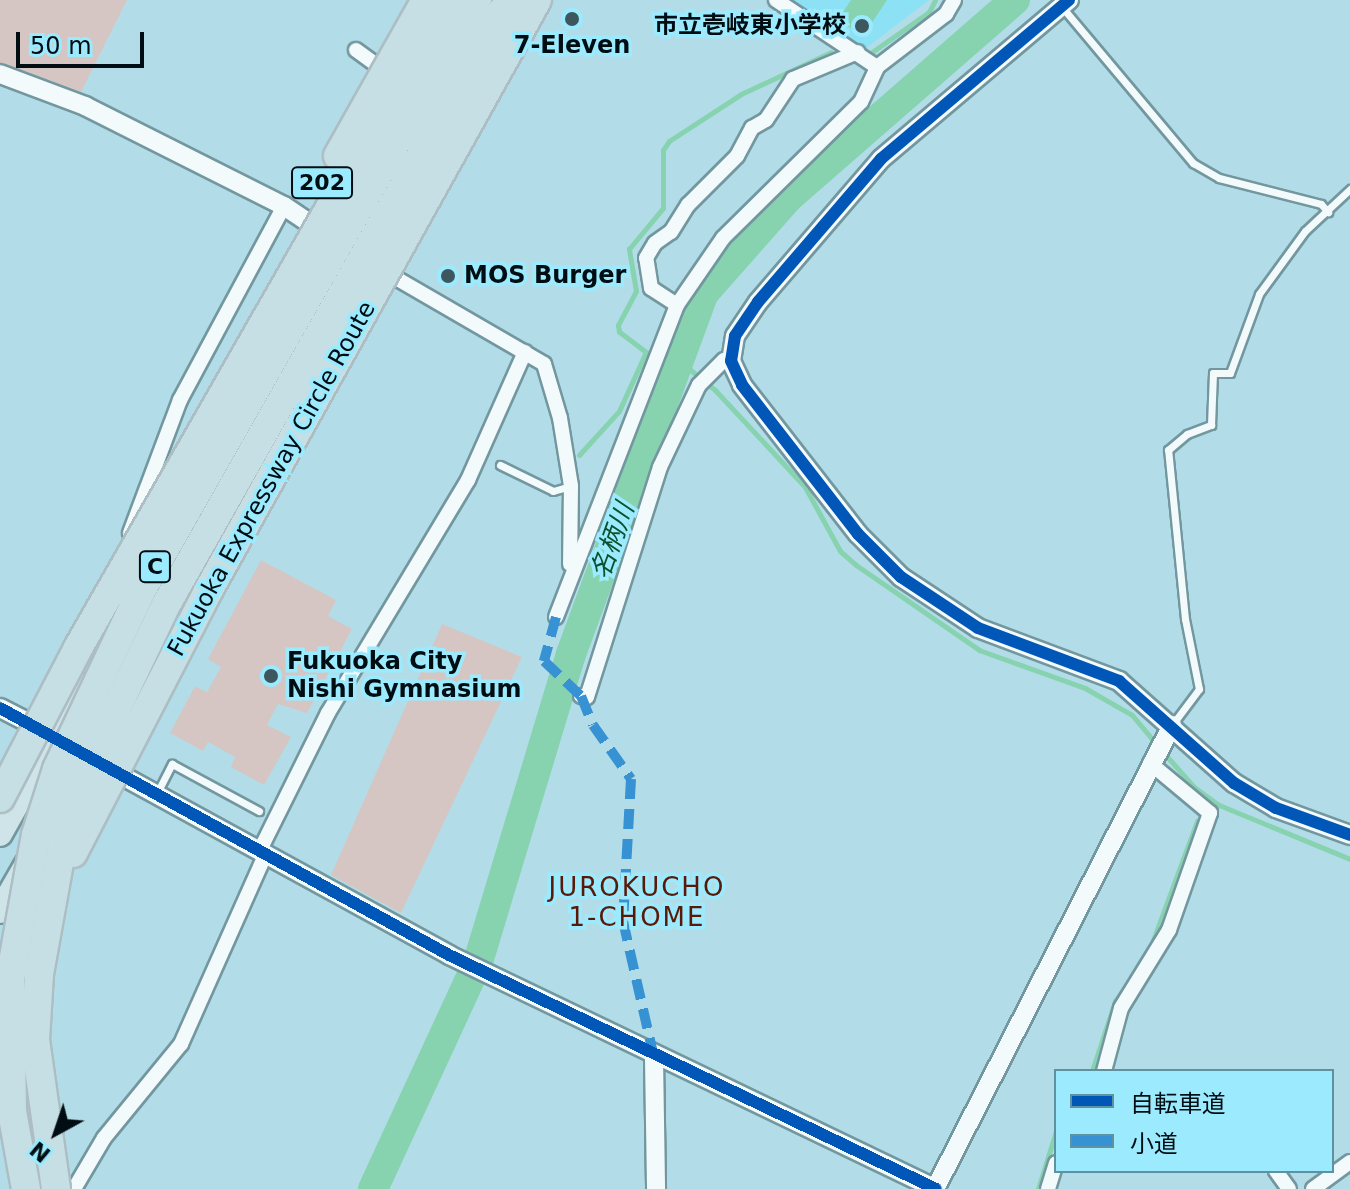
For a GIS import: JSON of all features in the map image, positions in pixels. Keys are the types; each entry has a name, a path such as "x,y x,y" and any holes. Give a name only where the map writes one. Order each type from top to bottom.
{"highway":[{"name":"202","path":"229,371 262,288 426,0"},
{"name":"C","path":"0,798 78,648 449,0"},
{"name":"202","path":"0,911 92,760 243,487 421,97 476,0"},
{"name":"C","path":"26,1189 12,1111 10,979 36,835 57,769 142,589 476,0"},
{"name":"202","path":"0,834 210,461 350,251 509,0"},
{"path":"56,1189 36,1053 39,974 63,841 83,778 167,603 509,0"},
{"name":"Fukuoka Expressway Circle Route","path":"0,981 81,839 208,591 537,0"}],"street":[{"path":"776,0 877,67"},
{"path":"556,617 677,305 723,238 861,102 877,67 946,14 954,0"},
{"path":"1062,2 881,159 844,198 758,302 735,336 731,361 742,385 858,534 901,577 978,628 1119,681 1160,745 1210,813 1169,930 1121,1008 1105,1069"},
{"path":"356,50 421,97"},
{"path":"677,305 651,288 646,258 655,243 671,232 688,205 737,156 752,128 766,120 793,79 858,52"},
{"path":"0,74 85,106 284,206 350,251 544,364 560,418 571,486 574,525 568,584"},
{"path":"117,627 116,571 180,400 284,206"},
{"path":"74,1189 104,1138 181,1044 262,854 328,713 468,480 525,352"},
{"path":"581,696 587,697 660,467 703,380 724,360 731,361"},
{"path":"0,708 449,955 654,1058 936,1189 1160,745"},
{"path":"1160,745 1276,808 1350,835"},
{"path":"654,1058 656,1189"},
{"path":"1313,1189 1350,1162"},
{"path":"1048,1189 1054,1170"}],"lane":[{"path":"1062,2 1193,163 1219,178 1321,204 1328,212"},
{"path":"1160,745 1199,689 1185,619 1168,450 1187,434 1211,425 1213,373 1230,373 1259,294 1305,231 1350,189"},
{"path":"500,465 553,491 571,486"},
{"path":"156,795 172,764 259,811"}],"shaded area":[{"path":"0,0 127,0 78,98 0,67"},
{"name":"市立壱岐東小学校","path":"788,0 929,0 865,49"},
{"path":"851,0 887,0 863,36 838,20"},
{"name":"Fukuoka City Nishi Gymnasium","path":"261,560 336,600 328,616 352,629 307,713 278,704 267,725 291,737 264,785 231,767 235,757 208,742 203,751 170,733 195,686 207,692 221,667 208,659"},
{"path":"442,624 522,657 401,913 331,875"}],"waterway":[{"path":"872,52 929,12 935,0"},
{"name":"名柄川","path":"373,1189 478,962 571,654 704,293 789,197 1015,0"},
{"path":"579,455 619,411 646,352 619,332 618,325 636,291 629,249 663,208 663,150 669,141 741,94 831,52"},
{"path":"677,359 715,390 805,487 840,551 856,565 979,650 1085,688 1132,715 1157,745"},
{"path":"1163,752 1194,787 1219,805 1350,859"},
{"path":"1149,951 1197,821"},
{"path":"1093,1069 1115,1001 1133,976"},
{"path":"1038,1189 1054,1137"}],"marked path":[{"path":"556,617 544,661 581,696 593,725 631,779 623,921 654,1057"}],"cycle path":[{"path":"1069,0 881,159 758,302 735,336 731,361 742,385 858,534 901,577 978,628 1119,681 1234,783 1276,808 1350,835"},
{"path":"0,708 449,955 936,1189"}],"place":[{"name":"7-Eleven","path":"572,19"},
{"name":"市立壱岐東小学校","path":"862,26"},
{"name":"MOS Burger","path":"448,276"},
{"name":"Fukuoka City Nishi Gymnasium","path":"271,676"}],"district":[{"name":"JUROKUCHO 1-CHOME","path":"637,903"}]}
